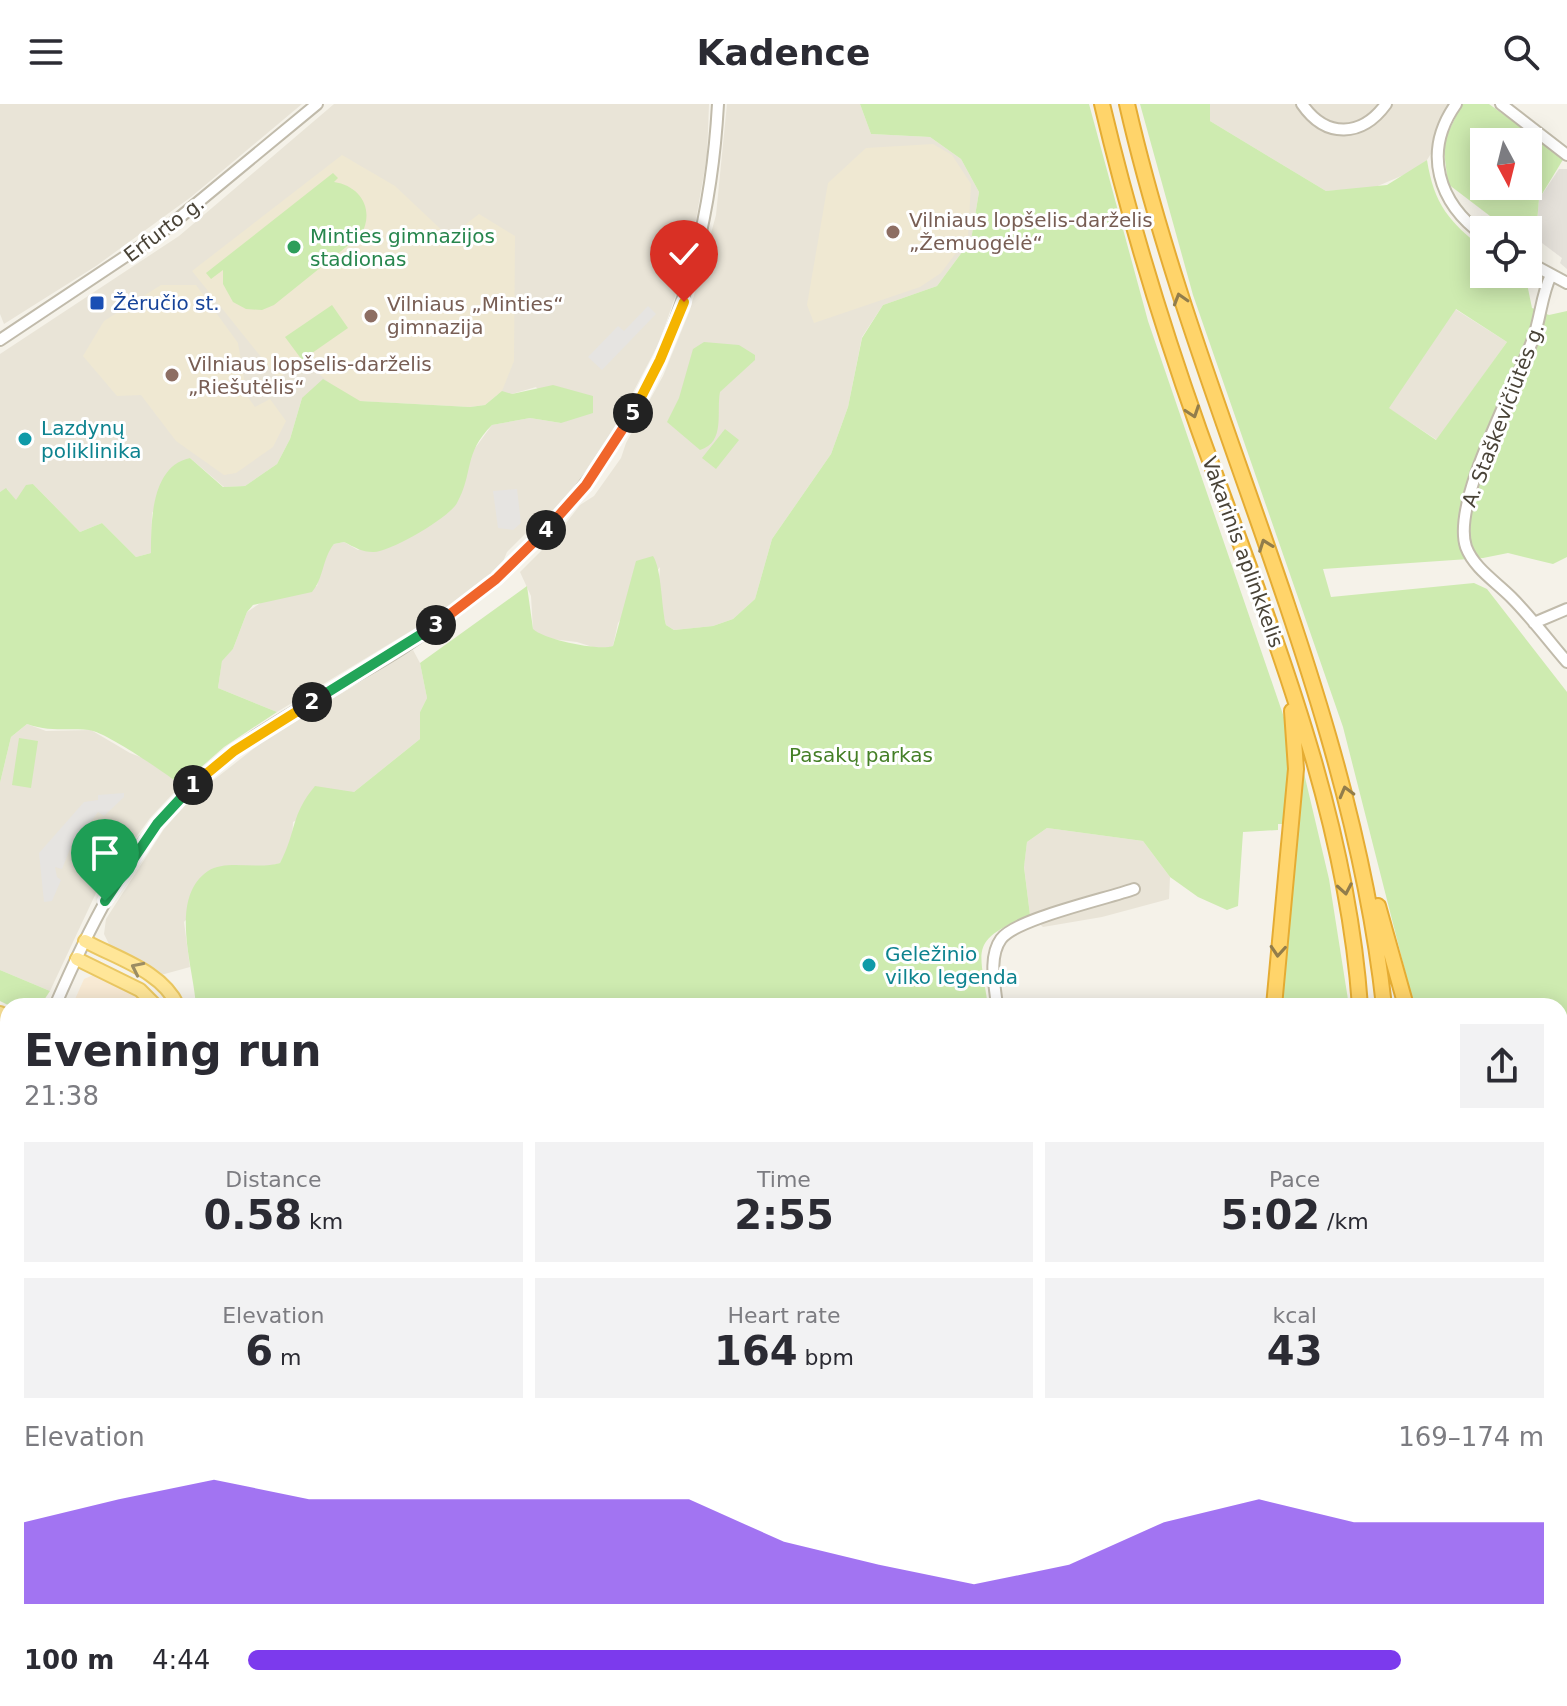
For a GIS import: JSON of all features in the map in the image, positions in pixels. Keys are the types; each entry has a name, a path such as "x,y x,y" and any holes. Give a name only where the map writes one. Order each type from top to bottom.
{"highway":[{"name":"Vakarinis aplinkkelis","path":"1102,104 1164,328 1289,678 1314,758 1340,864 1359,998"},
{"name":"Vakarinis aplinkkelis","path":"1127,104 1182,306 1310,671 1351,812 1383,998"},
{"path":"1275,998 1296,769 1289,678"},
{"path":"1363,868 1382,918 1404,998"}],"main road":[{"path":"85,941 163,983 173,998"},
{"path":"77,959 140,990 148,998"}],"street":[{"name":"Erfurto g.","path":"0,340 162,232 317,104"},
{"path":"59,998 114,885 180,798 234,751 402,648 469,602 534,544 586,485 646,390 684,302 709,203 718,104"},
{"path":"1302,104 1317,120 1332,128 1344,129 1360,128 1374,121 1386,104"},
{"path":"1456,104 1439,136 1436,166 1447,198 1470,225"},
{"path":"1504,105 1567,155"},
{"path":"1542,270 1567,283"},
{"name":"A. Staškevičiūtės g.","path":"1551,275 1541,298 1541,317 1533,339 1468,500 1463,528 1466,547 1475,563 1567,662"},
{"path":"1534,623 1567,609"},
{"path":"997,998 994,957 1000,939 1009,931 1032,919 1134,889"}],"shaded area":[{"path":"0,104 302,104 191,197 96,266 4,324 0,314"},
{"path":"334,104 709,104 707,156 690,254 659,343 612,432 580,479 553,511 540,519 507,552 502,564 442,612 277,712 218,688 222,660 233,649 247,612 265,600 317,586 324,556 334,544 344,542 358,550 462,489 470,455 492,425 530,418 561,423 536,387 512,394 302,398 290,439 277,464 245,486 224,487 190,458 152,513 151,553 136,557 102,523 80,532 33,484 16,501 7,489 0,492 0,354 179,236"},
{"path":"727,104 860,104 871,134 930,137 961,159 979,192 971,240 937,286 883,305 862,337 848,407 831,454 772,539 755,599 733,619 713,626 674,630 666,625 658,593 660,567 618,623 613,646 602,650 577,642 542,638 533,630 531,596 520,572 556,536 580,505 594,496 621,458 663,376 690,310 716,215"},
{"path":"1210,104 1462,104 1427,160 1413,171 1373,188 1326,191 1210,121"},
{"name":"Vilniaus lopšelis-darželis „Žemuogėlė“","path":"933,144 952,155 971,184 968,237 941,273 920,287 814,323 807,305 828,183 866,148"},
{"name":"Vilniaus „Minties“ gimnazija","path":"342,155 395,186 449,237 479,214 515,236 514,361 502,391 485,405 470,407 359,401 336,389 305,361 278,378 192,271"},
{"path":"1559,169 1567,169 1567,269 1560,263 1562,258 1542,243 1542,216 1538,216 1542,194"},
{"name":"Vilniaus lopšelis-darželis „Riešutėlis“","path":"161,285 196,285 238,343 247,396 255,407 270,399 286,421 273,447 236,473 224,475 176,441 141,395 117,396 83,356 104,321"},
{"path":"648,306 656,314 602,370 588,357 618,326 624,331"},
{"path":"1455,309 1507,342 1437,440 1388,408"},
{"path":"517,489 521,523 513,530 498,528 493,491"},
{"path":"413,650 420,663 427,698 420,712 420,739 354,792 293,822 292,841 280,863 264,868 235,865 184,922 190,967 161,975 111,948 104,934 106,919 164,829 192,797 266,739"},
{"path":"27,724 46,731 91,730 148,760 181,785 150,818 96,893 50,991 0,970 0,783 11,737"},
{"path":"124,793 124,797 104,816 98,812 70,849 62,869 55,867 61,880 52,901 44,902 39,853 84,802 98,800 98,795"},
{"path":"1047,828 1143,841 1170,877 1169,899 1102,917 1043,927 1030,915 1024,866 1027,842"},
{"path":"98,973 141,998 76,998 84,979"}],"green space":[{"name":"Pasakų parkas","path":"860,104 1089,104 1148,321 1289,732 1285,824 1278,824 1278,830 1243,832 1238,906 1227,910 1198,897 1170,877 1143,841 1047,828 1027,842 1024,867 1030,915 996,932 983,948 981,959 987,998 195,998 186,916 196,883 215,867 280,863 301,806 315,786 354,792 420,739 420,712 427,698 420,663 527,586 533,629 572,644 596,647 613,646 636,561 653,556 666,625 674,630 713,626 733,619 755,599 772,539 831,454 848,407 862,338 883,305 937,286 971,240 979,192 961,159 930,137 871,134"},
{"path":"1140,104 1210,104 1210,121 1326,191 1387,185 1427,160 1434,189 1445,211 1470,237 1470,288 1528,288 1532,308 1549,315 1567,311 1567,557 1553,564 1508,553 1483,558 1323,569 1331,597 1474,583 1487,589 1567,692 1567,998 1412,998 1343,727 1193,295","holes":["1456,309 1507,342 1436,440 1389,408"]},
{"path":"1462,104 1489,104 1522,128 1470,128 1470,200 1539,200 1538,216 1490,216 1448,184 1443,143"},
{"path":"1542,142 1564,158 1542,194"},
{"path":"333,173 338,178 334,182 352,188 363,201 366,217 361,235 274,305 262,310 246,309 233,302 223,284 223,270 211,279 206,273"},
{"path":"332,305 348,328 302,360 285,337"},
{"path":"704,342 739,345 755,355 755,360 720,392 717,433 708,446 700,450 667,422 679,398 693,349"},
{"path":"323,379 360,401 470,407 485,405 502,391 512,394 553,385 593,396 593,413 561,423 530,418 492,425 477,445 457,503 443,517 405,541 381,551 365,551 344,542 334,544 312,592 253,605 247,612 233,649 222,661 218,688 277,712 224,747 181,785 97,732 27,724 11,737 0,783 0,492 6,488 16,500 26,485 33,484 80,532 102,523 136,557 151,553 153,511 167,472 177,463 190,458 223,487 245,486 277,464 290,439 302,398"},
{"path":"725,429 739,440 716,469 702,458"},
{"path":"19,738 38,741 31,788 12,785"},
{"path":"1303,769 1329,879 1348,998 1282,998"},
{"path":"0,970 50,991 45,998 0,998"}],"place":[{"name":"Vilniaus lopšelis-darželis „Žemuogėlė“","path":"893,232"},
{"name":"Minties gimnazijos stadionas","path":"294,247"},
{"name":"Žėručio st.","path":"97,303"},
{"name":"Vilniaus „Minties“ gimnazija","path":"371,316"},
{"name":"Vilniaus lopšelis-darželis „Riešutėlis“","path":"172,375"},
{"name":"Lazdynų poliklinika","path":"25,439"},
{"name":"Geležinio vilko legenda","path":"869,965"}],"route":[{"path":"105,901 157,824 208,772 234,751 450,616 534,544 586,485 627,424 646,390 684,302"}]}
